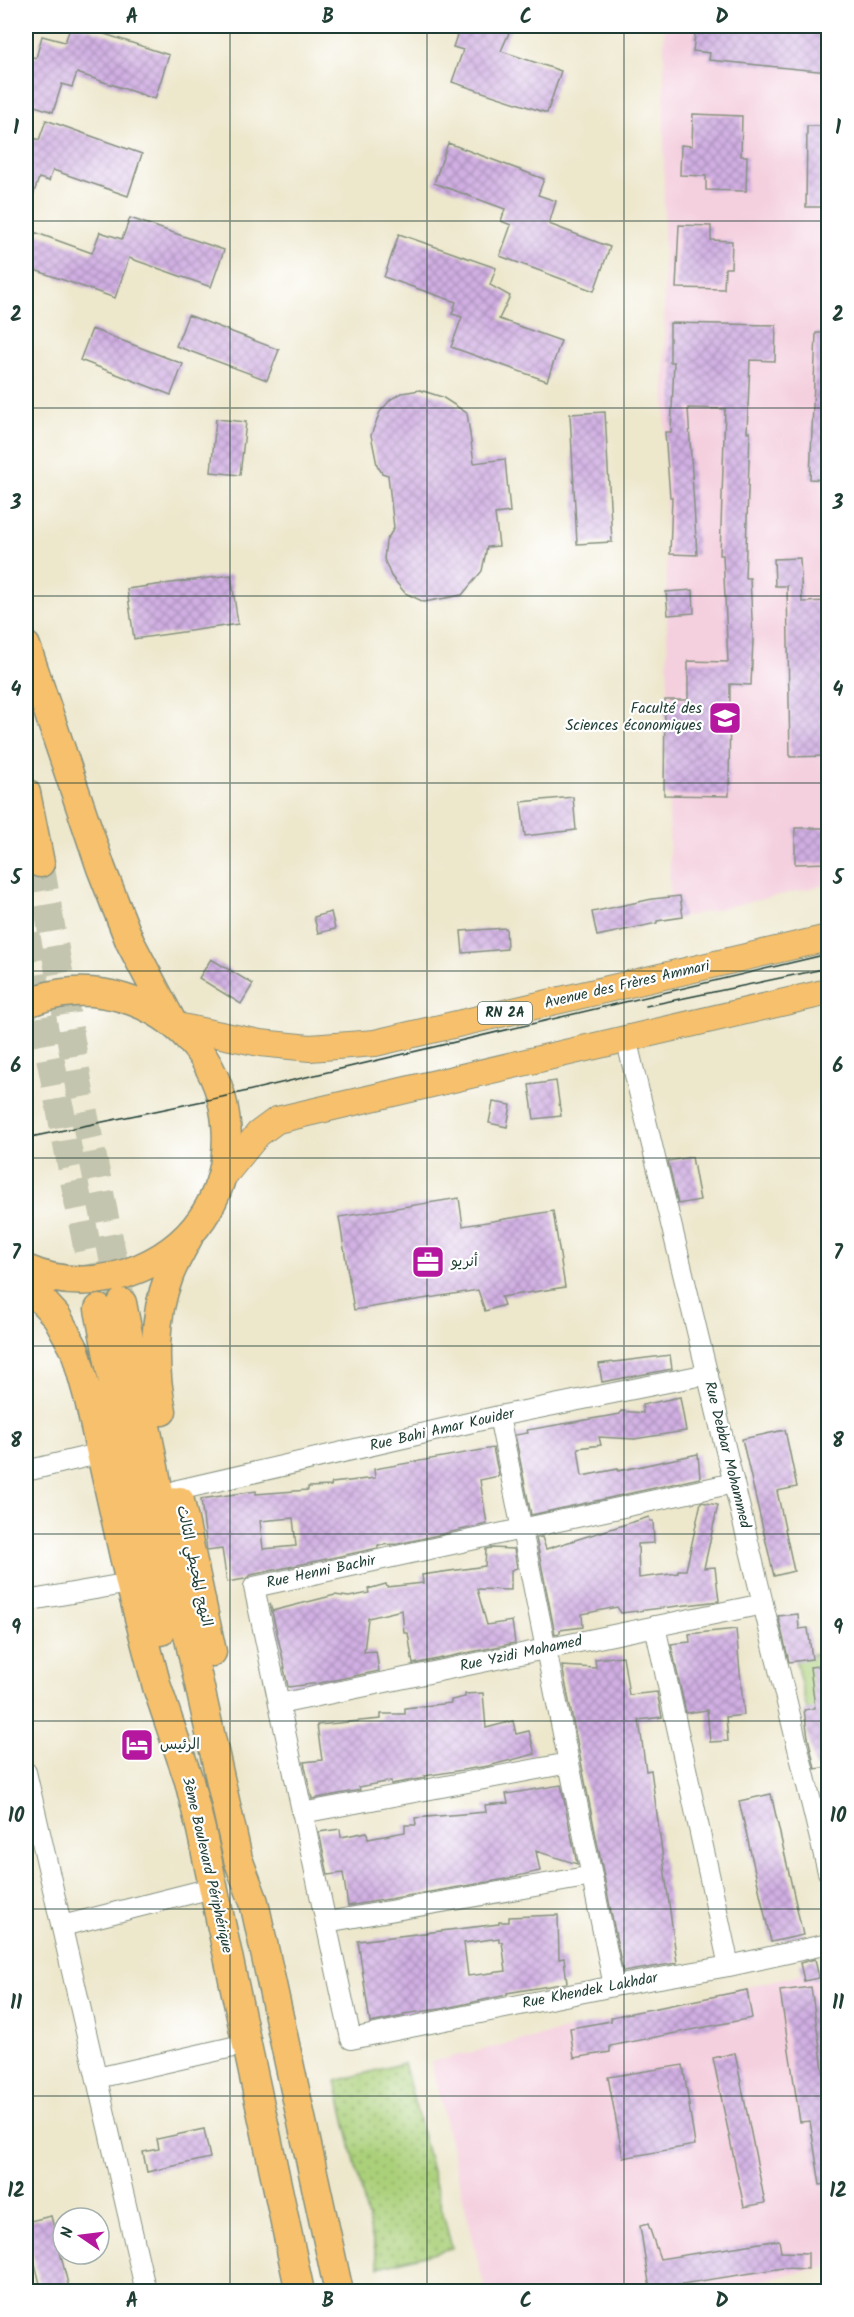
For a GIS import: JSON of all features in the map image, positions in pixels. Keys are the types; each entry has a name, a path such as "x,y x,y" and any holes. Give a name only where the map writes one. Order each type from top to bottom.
{"highway":[{"path":"26,646 105,878 130,942 174,1023"},
{"path":"26,794 40,863"},
{"path":"26,1004 39,998 73,991 108,993 141,1003 174,1023 197,1046 212,1070 222,1097 227,1123 227,1151 222,1178 209,1208 190,1234 160,1259 124,1275 92,1281 59,1279 26,1269"},
{"name":"النهج المحيطي الثالث","path":"190,1234 168,1278 158,1320 156,1384 257,1866 254,1902"},
{"name":"3ème Boulevard Périphérique","path":"26,1283 57,1317 75,1350 102,1453 130,1583 157,1687 189,1781 300,2292"},
{"path":"189,1781 111,1306 176,1580 238,1859 254,1902 339,2292"}],"main road":[{"name":"Avenue des Frères Ammari","path":"174,1023 260,1043 300,1047 375,1043 828,938"},
{"path":"222,1178 258,1134 277,1120 828,992"}],"street":[{"name":"Rue Debbar Mohammed","path":"626,1038 828,1872"},
{"name":"Rue Bahi Amar Kouider","path":"178,1490 499,1416 708,1374"},
{"path":"499,1416 614,1986"},
{"path":"26,1471 102,1453"},
{"name":"Rue Henni Bachir","path":"351,2038 254,1587 734,1483"},
{"path":"26,1601 130,1583"},
{"name":"Rue Yzidi Mohamed","path":"279,1704 763,1604"},
{"path":"655,1626 729,1966"},
{"path":"302,1813 568,1762"},
{"path":"26,1772 146,2292"},
{"path":"326,1922 592,1876"},
{"path":"62,1926 212,1888"},
{"name":"Rue Khendek Lakhdar","path":"351,2038 614,1986 729,1966 828,1944"},
{"path":"97,2078 246,2044"}],"shaded area":[{"path":"664,26 828,26 828,884 670,920 664,298"},
{"path":"818,1970 828,2013 828,2267 708,2291 485,2291 431,2062"}],"green space":[{"path":"828,1651 828,1801 795,1658"},
{"path":"404,2063 452,2248 379,2267 336,2081"}],"building":[{"path":"71,26 80,26 169,55 155,99 77,73 72,87 62,84 53,112 26,103 26,55 36,58 42,36 65,42"},
{"path":"460,26 512,26 501,51 561,71 547,113 452,82 463,50 453,47"},
{"path":"696,26 828,26 828,72 709,60 710,53 693,51"},
{"path":"693,114 742,116 741,156 747,156 746,191 706,190 706,176 680,175 681,145 692,146"},
{"path":"46,120 142,154 128,196 53,170 49,181 39,178 28,210 26,210 26,135 39,140"},
{"path":"807,126 828,126 828,207 806,207"},
{"path":"448,143 544,179 538,195 556,201 549,224 610,247 594,291 500,256 511,225 501,221 505,209 434,183"},
{"path":"130,218 224,250 211,287 129,258 115,298 26,267 26,255 34,232 92,253 100,232 122,239"},
{"path":"679,225 711,226 711,240 732,241 731,268 725,268 724,289 676,288"},
{"path":"399,234 496,268 490,285 510,296 499,319 561,341 547,381 451,347 462,317 452,314 456,302 384,277"},
{"path":"188,315 279,350 267,380 176,346"},
{"path":"670,323 776,325 775,361 750,360 745,578 750,578 753,639 751,685 730,684 729,796 664,795 665,700 688,700 688,661 728,662 723,555 720,555 725,409 688,408 697,555 670,554 672,497 670,497 665,432 671,432 674,362 670,362"},
{"path":"92,329 183,364 171,395 80,360"},
{"path":"816,333 828,333 828,480 810,479"},
{"path":"420,390 442,397 467,413 474,463 505,459 510,512 495,514 499,546 487,547 482,571 462,595 424,602 405,593 391,576 384,559 386,541 394,528 388,475 382,473 377,465 371,435 380,412 391,399 402,393"},
{"path":"605,412 612,542 577,544 570,414"},
{"path":"216,419 246,422 240,475 211,472"},
{"path":"800,558 802,602 828,601 828,756 790,757 787,586 775,586 774,559"},
{"path":"231,575 238,624 134,639 127,589"},
{"path":"693,590 694,613 668,615 666,592"},
{"path":"573,797 576,830 525,836 521,802"},
{"path":"795,828 828,828 828,863 795,864"},
{"path":"680,896 683,917 597,936 592,912 652,899"},
{"path":"331,912 335,929 318,933 314,917"},
{"path":"506,928 507,949 463,953 461,931"},
{"path":"211,959 253,984 241,1004 199,978"},
{"path":"556,1081 561,1116 534,1119 529,1085"},
{"path":"493,1102 511,1105 507,1127 489,1123"},
{"path":"692,1157 700,1200 678,1204 668,1161"},
{"path":"459,1198 463,1226 553,1211 565,1287 501,1297 504,1305 485,1311 478,1290 354,1310 339,1217"},
{"path":"670,1355 672,1369 602,1382 599,1364"},
{"path":"680,1397 686,1431 634,1439 599,1437 601,1445 578,1448 582,1476 698,1454 700,1478 531,1515 515,1435 528,1433 527,1430 620,1414 621,1411 643,1413 642,1405"},
{"path":"785,1430 797,1487 777,1491 794,1571 774,1576 742,1439"},
{"path":"493,1448 499,1476 480,1480 487,1524 398,1544 378,1545 378,1548 227,1582 222,1549 207,1551 201,1499 256,1491 256,1494 308,1490 308,1487 331,1486 332,1483 375,1478 374,1469","holes":["293,1518 296,1546 263,1549 260,1521"]},
{"path":"701,1502 718,1505 704,1568 715,1567 719,1601 621,1613 617,1607 582,1614 583,1627 560,1630 560,1633 555,1634 536,1538 542,1537 546,1549 649,1517 650,1521 653,1521 654,1543 638,1544 639,1578 678,1573 678,1570 686,1570"},
{"path":"486,1549 514,1549 517,1568 511,1570 511,1590 477,1589 487,1625 512,1621 515,1643 413,1664 408,1633 404,1633 402,1610 368,1618 364,1652 376,1651 379,1671 288,1687 270,1603 272,1611 335,1595 349,1597 369,1593 368,1589 386,1584 387,1587 423,1583 422,1575 485,1566"},
{"path":"798,1614 799,1629 808,1628 812,1659 789,1662 778,1616"},
{"path":"736,1629 744,1715 726,1717 728,1741 710,1742 707,1710 686,1713 671,1644 690,1642 689,1634"},
{"path":"623,1656 629,1695 657,1692 662,1717 639,1720 646,1771 651,1770 677,1963 623,1972 562,1666 596,1668 595,1659"},
{"path":"828,1665 828,1767 815,1769 804,1710 815,1708 810,1667"},
{"path":"483,1693 486,1728 513,1721 516,1734 529,1731 535,1754 488,1766 424,1776 425,1778 359,1787 360,1790 312,1799 304,1762 322,1760 317,1725 381,1719 381,1714 405,1714 405,1708 451,1703 451,1700 465,1697 465,1694"},
{"path":"561,1785 577,1864 536,1851 540,1871 348,1906 343,1873 328,1875 319,1832 340,1829 341,1837 367,1832 368,1839 405,1832 405,1825 416,1825 415,1818 486,1812 485,1805 508,1803 506,1794"},
{"path":"771,1794 803,1935 771,1942 739,1801"},
{"path":"558,1915 559,1959 564,1958 567,1983 507,1993 507,1995 441,2009 403,2014 404,2016 370,2023 358,1941 499,1924 499,1922 509,1922 509,1917","holes":["499,1938 499,1942 502,1942 506,1971 468,1976 464,1943"]},
{"path":"815,1959 819,1978 804,1981 800,1963"},
{"path":"811,1987 828,2103 828,2184 820,2185 810,2121 800,2122 780,1991"},
{"path":"747,1990 752,2018 610,2046 610,2052 574,2058 570,2028 611,2021 611,2017"},
{"path":"735,2053 765,2203 744,2207 713,2058"},
{"path":"683,2065 695,2145 623,2158 608,2077"},
{"path":"204,2129 210,2158 147,2172 143,2152 159,2149 157,2139"},
{"path":"51,2216 51,2266 64,2266 70,2292 42,2292 26,2222"},
{"path":"648,2224 660,2259 779,2240 781,2252 808,2253 808,2269 783,2268 650,2289 640,2226"}],"tunnel":[{"path":"40,863 81,1098 121,1298"},
{"path":"26,934 98,1303"}],"tram line":[{"path":"26,1138 222,1097 828,954"},
{"path":"646,1006 828,968"}],"place":[{"name":"Faculté des Sciences économiques","path":"725,718"},
{"name":"أنريو","path":"428,1262"},
{"name":"الرئيس","path":"137,1745"}]}
